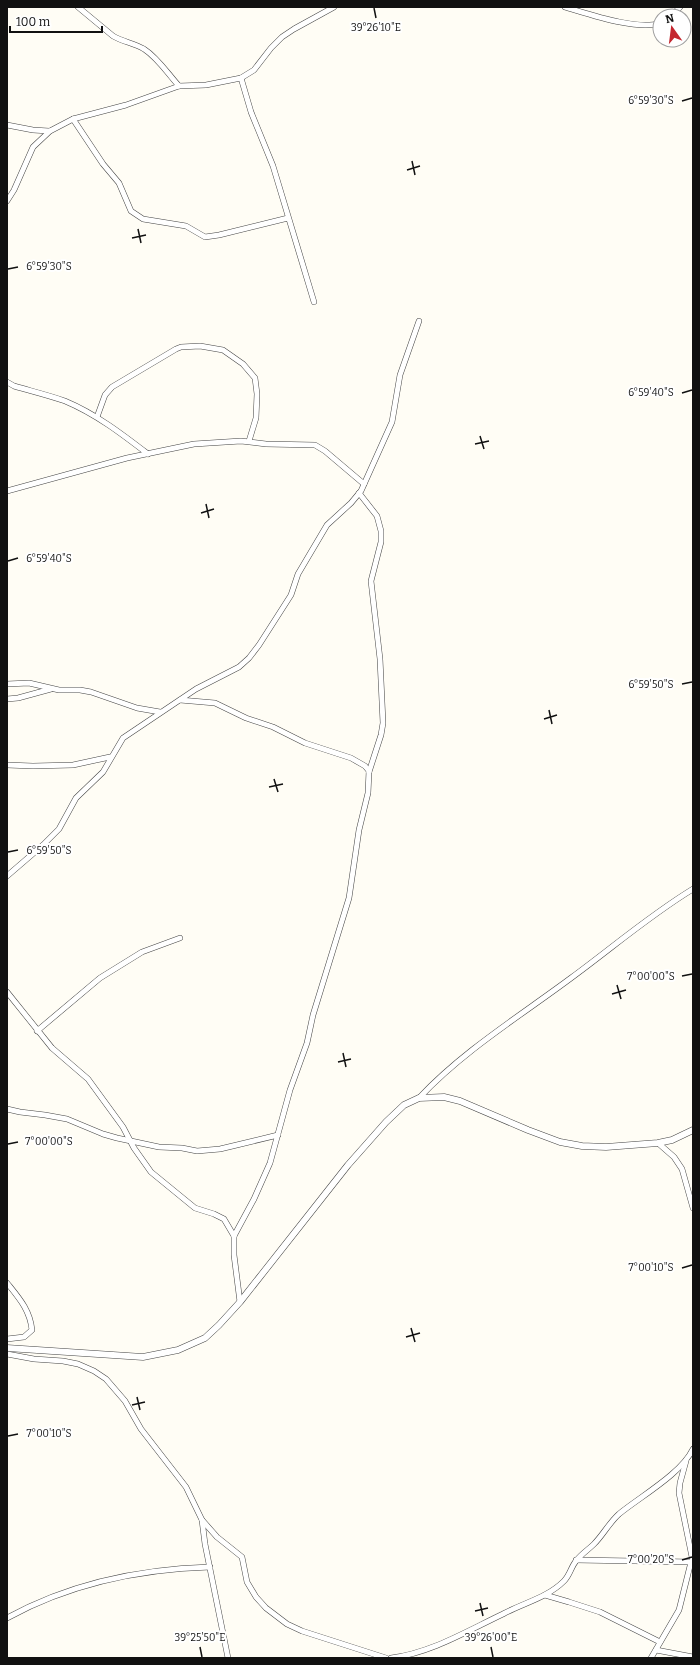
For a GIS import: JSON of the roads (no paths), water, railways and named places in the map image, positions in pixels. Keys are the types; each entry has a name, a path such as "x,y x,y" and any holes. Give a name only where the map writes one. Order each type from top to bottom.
{"street":[{"path":"78,7 119,40 135,44 146,50 179,86"},
{"path":"7,201 33,147 50,131 73,119 126,105 179,86 206,85 240,78 254,70 271,48 282,37 334,7"},
{"path":"565,7 616,20 652,26"},
{"path":"240,78 250,112 273,166 314,302"},
{"path":"73,119 103,164 119,183 131,211 143,219 186,226 205,237 288,218"},
{"path":"7,125 33,130 50,131"},
{"path":"7,873 50,839 59,829 76,798 103,772 110,757 122,738 196,689 239,668 249,658 292,595 298,574 327,525 359,494 392,422 400,375 419,321"},
{"path":"97,417 105,395 112,387 176,349 200,346 223,350 243,364 255,378 257,394 256,418 249,441"},
{"path":"7,382 14,386 66,402 97,417 148,454"},
{"path":"7,491 101,465 194,444 249,441 266,444 315,445 320,447 364,484"},
{"path":"240,1302 234,1255 234,1236 262,1182 270,1163 295,1076 307,1043 315,1008 349,898 359,830 368,793 369,773 381,735 383,723 380,659 371,581 381,531 377,516 359,494"},
{"path":"7,684 29,683 54,689 91,692 137,708 160,712"},
{"path":"7,699 18,698 54,689"},
{"path":"180,700 215,704 246,718 273,727 305,743 351,758 365,766 369,773"},
{"path":"7,765 73,765 110,757"},
{"path":"7,1348 71,1353 152,1356 178,1350 205,1338 240,1302 348,1165 386,1122 404,1105 419,1098 446,1072 572,978 619,940 693,888"},
{"path":"38,1031 100,978 142,952 180,938"},
{"path":"7,992 52,1048 88,1079 113,1112 145,1164 158,1180 174,1190 195,1208 220,1216 227,1223 234,1236"},
{"path":"419,1098 444,1097 460,1101 560,1142 582,1146 606,1147 658,1144 672,1140 693,1130"},
{"path":"7,1109 67,1119 103,1134 159,1147 202,1151 278,1135"},
{"path":"658,1144 674,1157 682,1169 693,1208"},
{"path":"7,1283 19,1297 26,1309 32,1330 24,1338 7,1339"},
{"path":"7,1354 78,1364 94,1370 106,1379 125,1401 140,1429 186,1487 202,1520 217,1537 242,1557 247,1582 266,1608 287,1624 307,1634 386,1658"},
{"path":"391,1658 411,1654 453,1639 504,1613 545,1595 564,1581 570,1573 576,1560 592,1546 618,1516 647,1495 686,1459 693,1449"},
{"path":"651,1658 679,1610 692,1562 679,1493 686,1459"},
{"path":"202,1520 205,1544 228,1658"},
{"path":"576,1560 692,1562"},
{"path":"7,1618 51,1598 98,1583 158,1570 210,1567"},
{"path":"545,1595 600,1612 660,1642"},
{"path":"656,1650 693,1657"}]}
